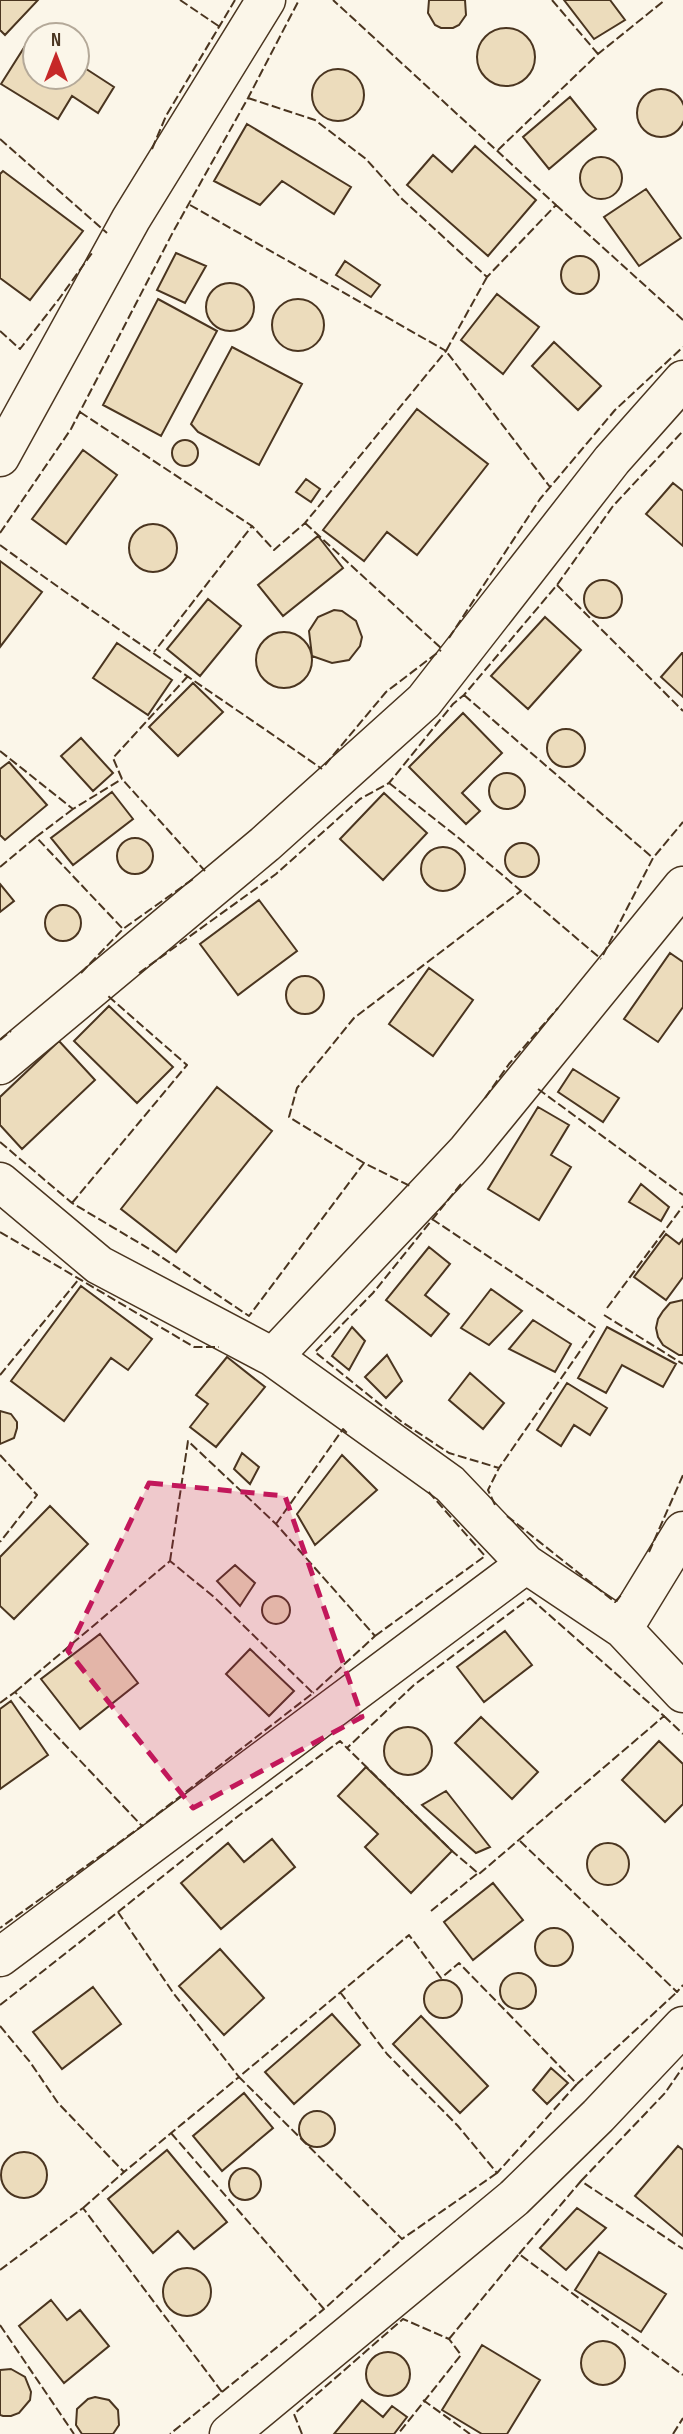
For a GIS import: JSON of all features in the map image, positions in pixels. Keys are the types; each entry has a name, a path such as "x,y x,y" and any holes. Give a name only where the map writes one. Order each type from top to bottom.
{"street":[{"path":"0,457 131,219 266,0"},
{"path":"0,1065 265,844 424,701 612,460 683,380"},
{"path":"273,1357 467,1150 683,886"},
{"path":"0,1182 99,1265 273,1357 450,1484 526,1564 623,1629 683,1693"},
{"path":"623,1629 683,1531"},
{"path":"0,1957 526,1564"},
{"path":"229,2434 514,2198 598,2116 683,2026"}],"highlighted area":[{"path":"149,1483 285,1496 362,1717 193,1808 68,1651"}],"building":[{"path":"0,0 38,0 5,35 0,30"},
{"path":"429,0 465,0 466,15 459,25 441,28 435,25 428,13"},
{"path":"564,0 610,0 625,20 594,39"},
{"path":"506,28 517,30 530,41 535,57 533,68 522,81 506,86 495,84 482,73 477,57 479,46 490,33"},
{"path":"21,52 21,91 91,91 91,72 114,87 98,113 72,96 58,119 1,84"},
{"path":"338,69 348,71 356,77 362,85 362,105 356,113 348,119 338,121 328,119 320,113 314,105 312,95 314,85 320,77 328,71"},
{"path":"661,89 670,90 678,96 684,104 684,122 678,130 670,136 661,137 652,136 644,130 638,122 637,113 638,104 644,96 652,90"},
{"path":"570,97 596,129 549,169 523,137"},
{"path":"247,124 351,187 334,214 282,181 260,205 214,181"},
{"path":"475,146 536,200 488,256 407,185 433,155 452,172"},
{"path":"601,157 616,163 622,178 616,193 601,199 586,193 580,178 586,163"},
{"path":"3,171 83,231 30,300 0,278 0,174"},
{"path":"646,189 681,238 639,266 604,217"},
{"path":"176,253 206,266 185,303 157,290"},
{"path":"580,256 594,261 599,275 594,289 580,294 566,289 561,275 566,261"},
{"path":"345,261 380,285 371,297 336,275"},
{"path":"230,283 247,290 254,307 247,324 230,331 213,324 206,307 213,290"},
{"path":"497,294 539,327 503,374 461,340"},
{"path":"158,299 217,331 161,436 103,405"},
{"path":"298,299 308,301 316,307 322,315 322,335 316,343 308,349 298,351 288,349 280,343 274,335 272,325 274,315 280,307 288,301"},
{"path":"554,342 601,386 578,410 532,366"},
{"path":"232,347 302,384 259,465 198,432 191,424"},
{"path":"417,409 488,464 417,555 387,532 364,561 323,530"},
{"path":"185,440 194,444 198,453 194,462 185,466 176,462 172,453 176,444"},
{"path":"83,450 117,475 66,544 32,519"},
{"path":"306,479 320,489 311,502 296,492"},
{"path":"673,483 683,491 683,546 646,514"},
{"path":"153,524 170,531 177,548 170,565 153,572 136,565 129,548 136,531"},
{"path":"318,536 343,568 283,616 258,585"},
{"path":"0,561 42,592 0,647"},
{"path":"603,580 617,585 622,599 617,613 603,618 589,613 584,599 589,585"},
{"path":"208,599 241,626 200,676 167,649"},
{"path":"334,610 342,611 356,621 362,637 360,646 349,660 332,663 312,656 309,631 318,617"},
{"path":"545,617 581,650 528,709 491,676"},
{"path":"278,632 290,632 300,636 308,644 312,660 308,676 300,684 290,688 278,688 268,684 260,676 256,666 256,654 260,644 268,636"},
{"path":"117,643 172,680 148,715 93,678"},
{"path":"683,653 683,697 661,677"},
{"path":"193,683 223,712 178,756 149,727"},
{"path":"463,713 502,753 462,793 480,811 466,824 409,767"},
{"path":"566,729 579,735 585,748 579,761 566,767 553,761 547,748 553,735"},
{"path":"81,738 113,773 93,791 61,756"},
{"path":"9,762 47,805 5,840 0,835 0,769"},
{"path":"507,773 520,778 525,791 520,804 507,809 494,804 489,791 494,778"},
{"path":"112,792 133,819 73,865 51,838"},
{"path":"384,793 427,833 383,880 340,839"},
{"path":"135,838 148,843 153,856 148,869 135,874 122,869 117,856 122,843"},
{"path":"522,843 534,848 539,860 534,872 522,877 510,872 505,860 510,848"},
{"path":"443,847 458,854 465,869 458,884 443,891 428,884 421,869 428,854"},
{"path":"0,884 14,901 0,912"},
{"path":"259,900 297,951 238,995 200,944"},
{"path":"63,905 76,910 81,923 76,936 63,941 50,936 45,923 50,910"},
{"path":"670,953 683,962 683,1007 658,1042 624,1019"},
{"path":"429,968 473,1000 433,1056 389,1024"},
{"path":"305,976 318,982 324,995 318,1008 305,1014 292,1008 286,995 292,982"},
{"path":"109,1006 173,1067 137,1103 74,1041"},
{"path":"59,1041 95,1080 22,1149 0,1125 0,1097"},
{"path":"573,1069 619,1098 603,1122 558,1092"},
{"path":"217,1087 272,1131 176,1252 121,1209"},
{"path":"538,1107 569,1125 551,1155 571,1167 539,1220 488,1189"},
{"path":"641,1184 669,1207 661,1221 629,1202"},
{"path":"666,1234 679,1244 683,1239 683,1277 666,1300 634,1277"},
{"path":"429,1247 450,1264 425,1295 449,1314 431,1336 386,1300"},
{"path":"81,1286 152,1339 128,1370 111,1358 64,1421 11,1381"},
{"path":"491,1289 522,1311 489,1345 461,1328"},
{"path":"683,1300 683,1355 679,1355 663,1345 656,1328 658,1319 670,1303"},
{"path":"533,1320 571,1344 555,1372 509,1349"},
{"path":"352,1327 365,1341 349,1370 332,1356"},
{"path":"607,1327 676,1364 663,1387 622,1365 606,1393 578,1378"},
{"path":"387,1355 402,1381 386,1398 365,1377"},
{"path":"227,1357 265,1387 216,1447 190,1427 208,1404 196,1395"},
{"path":"470,1373 504,1403 483,1429 449,1400"},
{"path":"567,1383 607,1408 590,1435 574,1425 561,1446 537,1430"},
{"path":"0,1411 11,1414 17,1422 17,1428 14,1438 0,1444"},
{"path":"242,1453 259,1467 250,1484 234,1469"},
{"path":"342,1455 377,1490 315,1545 297,1514"},
{"path":"50,1506 88,1544 14,1619 0,1606 0,1557"},
{"path":"235,1565 255,1583 240,1606 217,1581"},
{"path":"276,1596 286,1600 290,1610 286,1620 276,1624 266,1620 262,1610 266,1600"},
{"path":"505,1631 532,1665 484,1702 457,1667"},
{"path":"100,1634 138,1683 80,1729 41,1679"},
{"path":"250,1649 294,1691 269,1716 226,1674"},
{"path":"11,1701 48,1755 0,1789 0,1709"},
{"path":"481,1717 538,1772 512,1799 455,1743"},
{"path":"408,1727 425,1734 432,1751 425,1768 408,1775 391,1768 384,1751 391,1734"},
{"path":"659,1741 683,1764 683,1804 665,1822 622,1780"},
{"path":"366,1767 452,1851 411,1893 365,1847 378,1834 338,1796"},
{"path":"446,1791 490,1847 476,1853 422,1805"},
{"path":"272,1839 295,1867 221,1929 181,1883 228,1843 244,1862"},
{"path":"608,1843 623,1849 629,1864 623,1879 608,1885 593,1879 587,1864 593,1849"},
{"path":"493,1883 523,1920 473,1960 444,1922"},
{"path":"554,1928 567,1934 573,1947 567,1960 554,1966 541,1960 535,1947 541,1934"},
{"path":"220,1949 264,1998 224,2035 179,1986"},
{"path":"518,1973 531,1978 536,1991 531,2004 518,2009 505,2004 500,1991 505,1978"},
{"path":"443,1980 456,1986 462,1999 456,2012 443,2018 430,2012 424,1999 430,1986"},
{"path":"93,1987 121,2024 62,2069 33,2032"},
{"path":"332,2014 360,2045 294,2104 265,2072"},
{"path":"421,2016 488,2086 460,2113 393,2044"},
{"path":"551,2068 568,2083 547,2104 533,2090"},
{"path":"244,2093 273,2128 222,2171 193,2136"},
{"path":"317,2111 330,2116 335,2129 330,2142 317,2147 304,2142 299,2129 304,2116"},
{"path":"678,2146 683,2150 683,2236 635,2196"},
{"path":"167,2150 227,2222 194,2249 178,2231 153,2253 108,2199"},
{"path":"24,2152 40,2159 47,2175 40,2191 24,2198 8,2191 1,2175 8,2159"},
{"path":"245,2168 256,2173 261,2184 256,2195 245,2200 234,2195 229,2184 234,2173"},
{"path":"577,2208 606,2228 566,2270 540,2248"},
{"path":"599,2252 666,2294 641,2332 575,2290"},
{"path":"187,2268 204,2275 211,2292 204,2309 187,2316 170,2309 163,2292 170,2275"},
{"path":"51,2300 67,2320 80,2310 109,2346 64,2383 19,2326"},
{"path":"603,2341 612,2342 619,2347 624,2354 624,2372 619,2379 612,2384 603,2385 594,2384 587,2379 582,2372 581,2363 582,2354 587,2347 594,2342"},
{"path":"482,2345 540,2380 507,2434 482,2434 442,2410"},
{"path":"388,2352 397,2353 404,2358 409,2365 409,2383 404,2390 397,2395 388,2396 379,2395 372,2390 367,2383 366,2374 367,2365 372,2358 379,2353"},
{"path":"11,2369 25,2377 31,2392 30,2400 19,2413 3,2416 0,2415 0,2370"},
{"path":"95,2397 109,2400 118,2410 119,2425 113,2434 82,2434 76,2425 77,2409 88,2399"},
{"path":"362,2400 383,2417 392,2406 407,2417 394,2434 334,2434"}],"fence":[{"path":"180,0 220,27"},
{"path":"152,149 166,116 235,0"},
{"path":"0,533 71,429 173,232 299,0"},
{"path":"248,98 315,120 366,159 402,199 487,277 556,205 333,0"},
{"path":"552,0 598,54"},
{"path":"498,150 598,54 665,0"},
{"path":"0,139 107,233"},
{"path":"190,205 446,351 305,523 274,550 252,526"},
{"path":"556,205 683,320"},
{"path":"0,331 20,349 92,253"},
{"path":"487,277 446,351 550,487"},
{"path":"449,638 540,499 615,410 683,347"},
{"path":"80,412 252,526 154,652"},
{"path":"139,973 276,874 360,799 389,783 453,704 464,695 557,585 613,506 683,431"},
{"path":"305,523 442,649"},
{"path":"0,545 322,769"},
{"path":"557,585 683,711"},
{"path":"325,765 386,692 441,650"},
{"path":"188,676 113,758 122,779 205,871"},
{"path":"464,695 653,858"},
{"path":"0,751 73,809 122,779"},
{"path":"389,783 460,839 601,959"},
{"path":"73,809 36,837 123,929"},
{"path":"603,955 653,858 683,822"},
{"path":"0,867 36,837"},
{"path":"81,973 123,929 193,879"},
{"path":"364,1163 289,1117 297,1088 354,1018 521,891"},
{"path":"72,1203 187,1065 108,996"},
{"path":"485,1098 509,1064 558,1008"},
{"path":"0,1040 11,1031"},
{"path":"538,1089 683,1195"},
{"path":"0,1142 72,1203 151,1250 249,1316 364,1163 412,1187"},
{"path":"461,1184 373,1293 315,1352 402,1422 449,1453 499,1468 488,1490 496,1507"},
{"path":"607,1308 683,1206"},
{"path":"432,1219 596,1328 499,1468"},
{"path":"0,1232 194,1347 219,1347"},
{"path":"0,1375 79,1279"},
{"path":"604,1315 683,1364"},
{"path":"276,1524 343,1429 347,1433"},
{"path":"170,1561 188,1441 276,1524 375,1636 313,1693"},
{"path":"0,1455 37,1495 0,1542"},
{"path":"649,1552 683,1475"},
{"path":"375,1636 485,1556 427,1490"},
{"path":"507,1516 615,1602 623,1593"},
{"path":"15,1692 170,1561 214,1597 313,1693 142,1826"},
{"path":"530,1598 664,1716 479,1874 347,1748 414,1685 530,1598"},
{"path":"0,1703 15,1692 142,1826 0,1928"},
{"path":"664,1716 683,1734"},
{"path":"118,1912 237,1817 340,1741 349,1750"},
{"path":"520,1841 677,1992 683,1985"},
{"path":"431,1911 478,1873"},
{"path":"0,2005 118,1912 174,1994 239,2077 124,2172"},
{"path":"497,2173 402,2239 239,2077 409,1935 441,1978 459,1963 577,2084 677,1992"},
{"path":"340,1992 387,2054 458,2126 497,2173 577,2084"},
{"path":"0,2026 30,2062 58,2103 124,2172 83,2208"},
{"path":"581,2181 665,2093 683,2067"},
{"path":"171,2133 324,2309 402,2239"},
{"path":"519,2254 581,2181 683,2249"},
{"path":"0,2270 83,2208 222,2392 170,2434"},
{"path":"449,2339 519,2254 683,2375"},
{"path":"222,2392 324,2309"},
{"path":"302,2434 294,2414 403,2319 449,2339 461,2355 398,2434"},
{"path":"0,2325 74,2434"},
{"path":"423,2400 470,2434"},
{"path":"673,2434 683,2418"}]}
